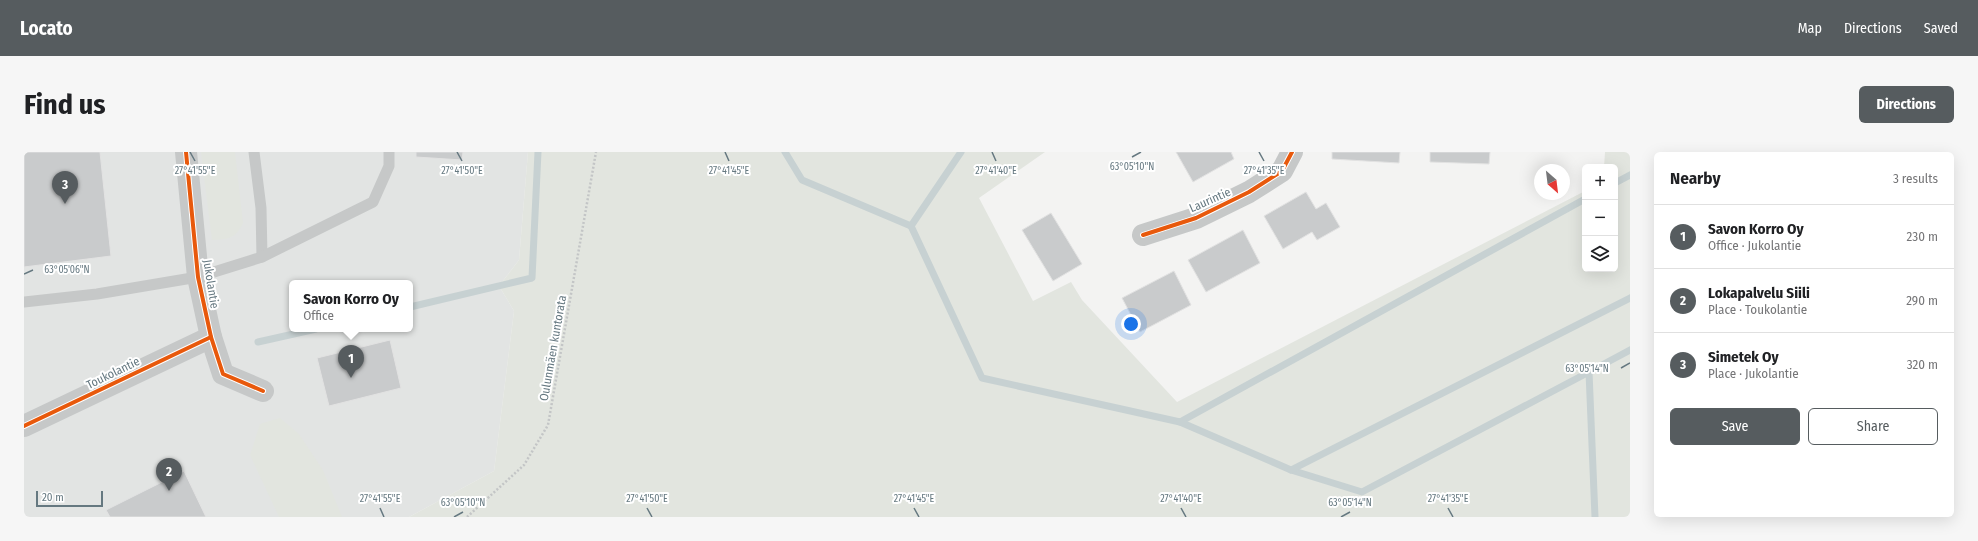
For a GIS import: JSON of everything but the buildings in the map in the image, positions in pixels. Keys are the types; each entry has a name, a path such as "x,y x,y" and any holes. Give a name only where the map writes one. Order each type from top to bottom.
{"street":[{"name":"Jukolantie","path":"186,152 198,277 211,337 223,374 263,391"},
{"name":"Laurintie","path":"1143,235 1196,218 1249,192 1282,171 1292,152"},
{"name":"Toukolantie","path":"24,426 211,337"}],"lane":[{"path":"254,152 261,208 262,257"},
{"path":"24,302 97,294 198,277 262,257 373,202 389,166 389,152"}],"shaded area":[{"path":"24,152 528,152 519,260 499,286 514,311 494,471 409,517 24,517"},
{"path":"201,152 235,152 243,223 237,232 231,237 212,240"},
{"path":"528,152 1045,152 979,198 1033,301 1071,282 1082,300 1177,402 1582,193 1582,272 1618,272 1618,164 1604,164 1605,152 1630,152 1630,517 409,517 494,471 514,311 499,286 519,260"},
{"path":"280,418 299,434 323,470 342,517 279,517 250,455 260,424"}],"waterway":[{"path":"413,306 532,278 538,152"},
{"path":"785,152 802,180 911,226"},
{"path":"961,152 911,226 982,378 1180,422 1583,200"},
{"path":"1618,181 1630,175"},
{"path":"1291,470 1630,298"},
{"path":"258,342 303,332"},
{"path":"1595,517 1589,372 1630,350"},
{"path":"1180,422 1291,470 1362,492 1589,372"}],"cycle path":[{"path":"186,152 198,277 211,337 223,374 263,391"},
{"path":"1143,235 1196,218 1249,192 1282,171 1292,152"},
{"path":"24,426 211,337"}],"place":[{"name":"Simetek Oy","path":"65,204"},
{"name":"Savon Korro Oy","path":"351,378"},
{"name":"Lokapalvelu Siili","path":"169,491"}]}
